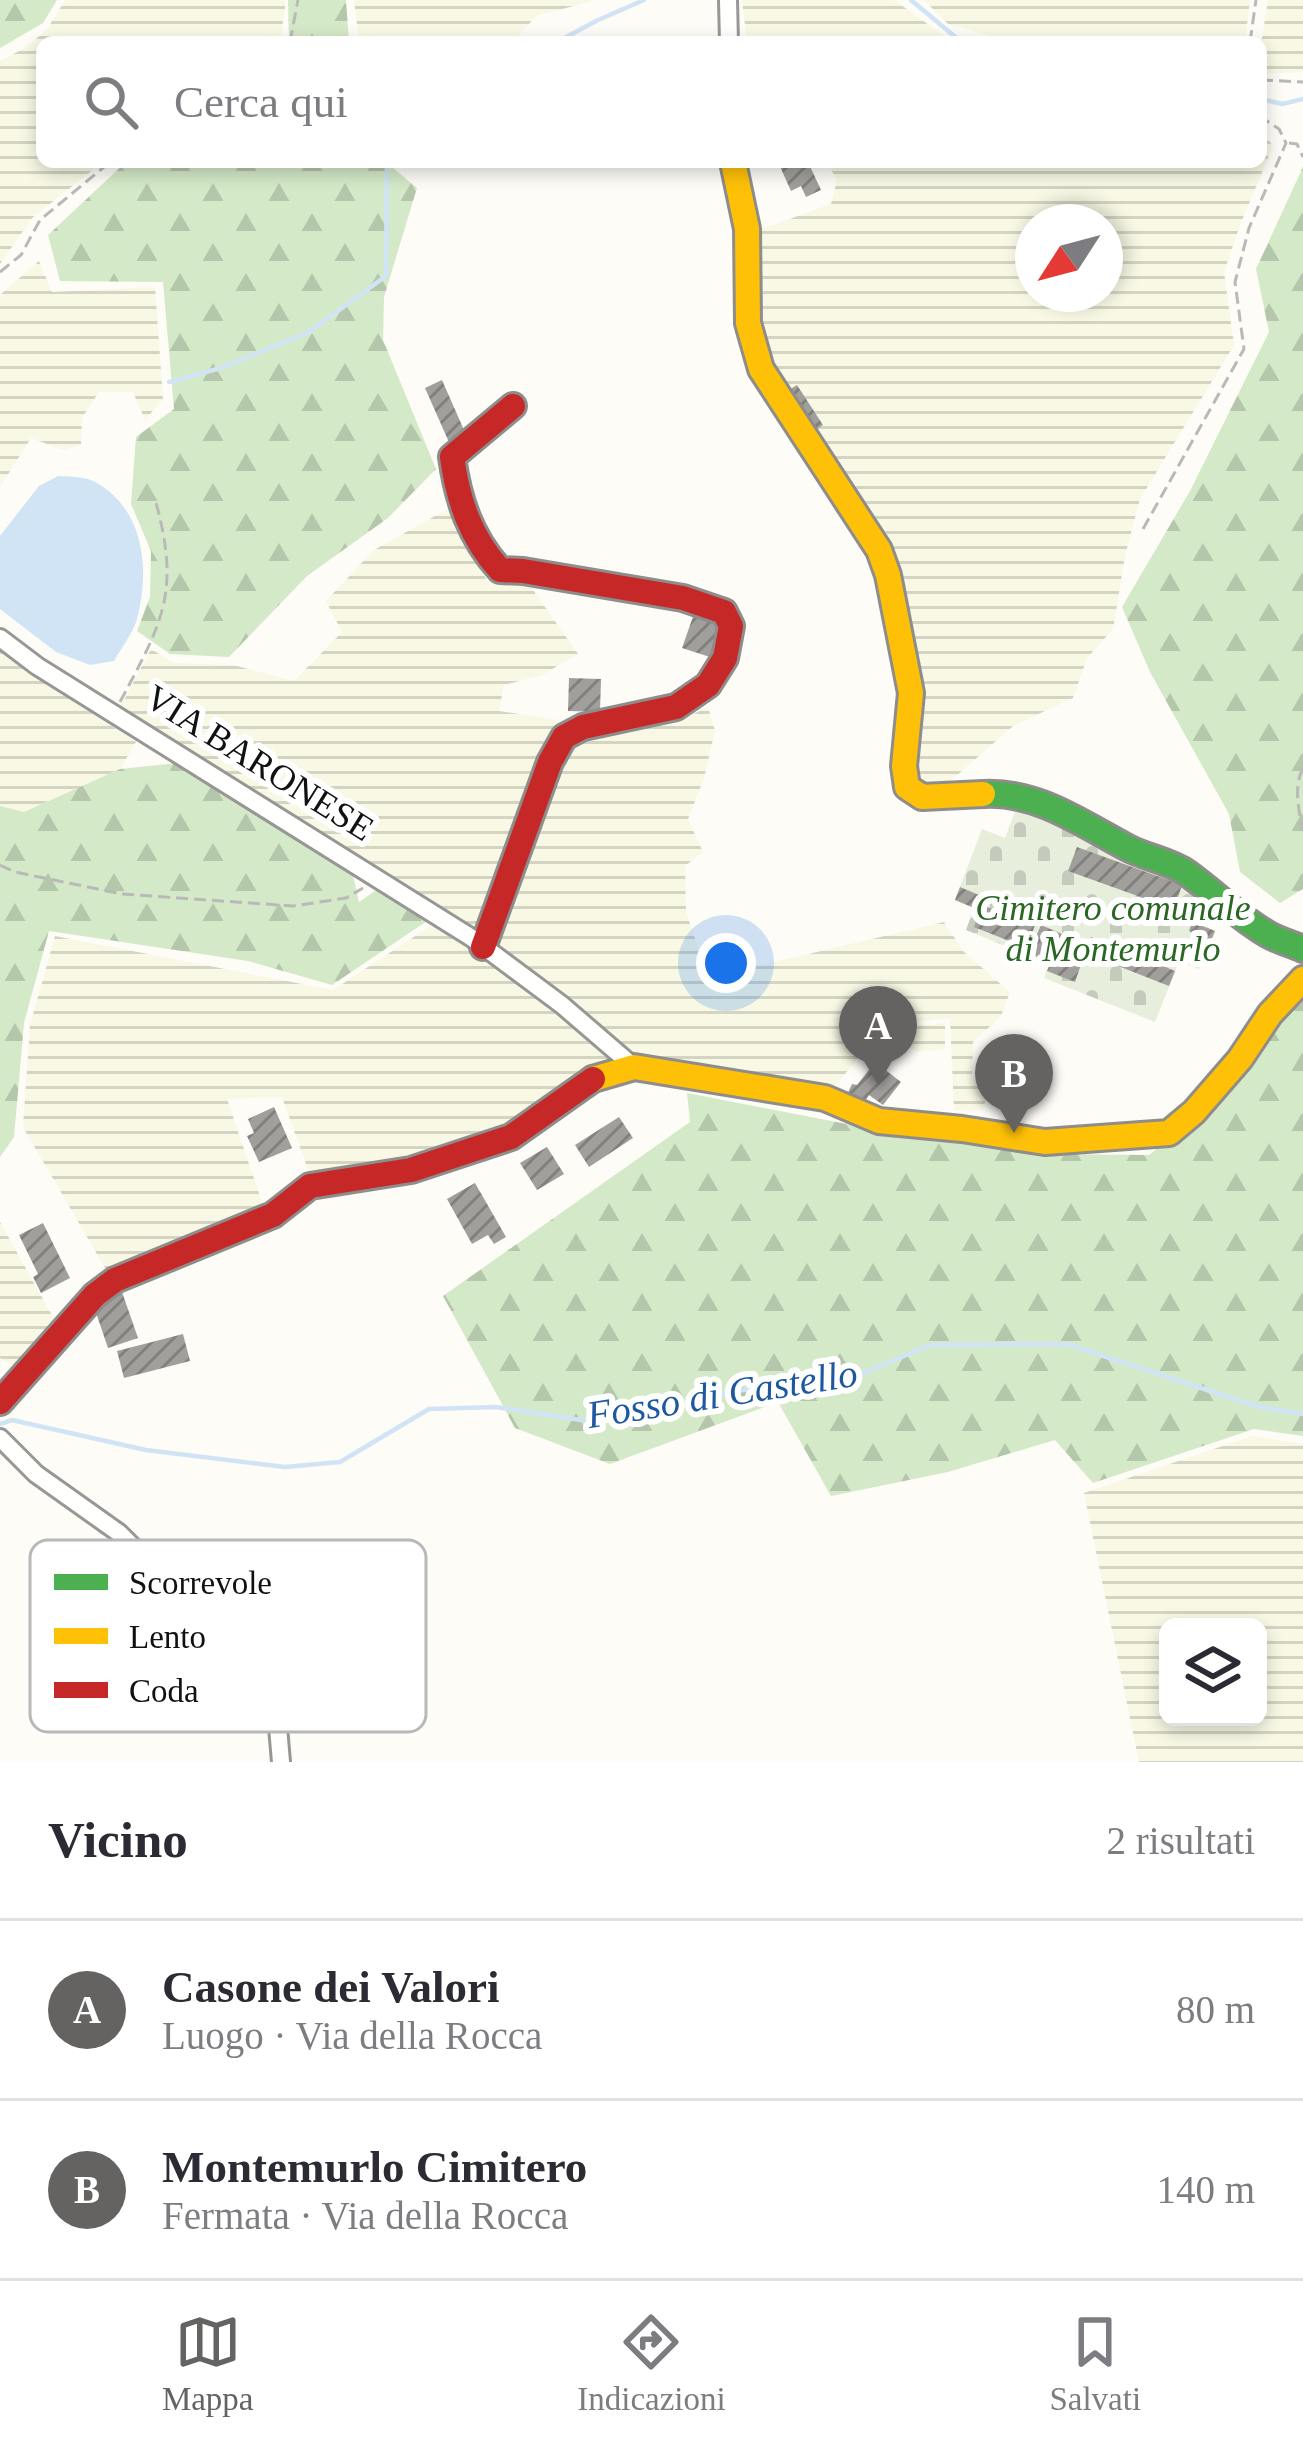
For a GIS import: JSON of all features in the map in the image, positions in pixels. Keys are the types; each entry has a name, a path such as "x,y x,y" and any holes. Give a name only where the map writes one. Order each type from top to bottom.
{"street":[{"path":"728,0 729,36"},
{"path":"734,168 747,229 748,323 761,369 879,550 888,575 910,693 904,766 907,787 922,796 1004,793 1040,802 1131,850 1183,870 1248,921 1303,949"},
{"path":"482,947 563,736 583,727 676,707 708,685 724,658 731,626 724,611 683,598 500,570 489,559 466,523 452,457 500,423 513,406"},
{"name":"VIA BARONESE","path":"0,638 37,666 482,947 562,1005 634,1066"},
{"path":"0,1402 95,1295 116,1280 273,1215 310,1186 411,1170 511,1137 594,1078 634,1066 825,1098 879,1121 1045,1142 1136,1138 1169,1133 1194,1112 1303,979"},
{"path":"0,1439 36,1474 126,1540"},
{"path":"278,1732 281,1762"}],"path":[{"path":"291,36 298,0"},
{"path":"1251,36 1256,0"},
{"path":"1267,80 1303,82"},
{"path":"1267,121 1279,129 1286,143"},
{"path":"1286,143 1297,144 1303,157"},
{"path":"1143,529 1244,349 1235,282 1249,228 1286,143"},
{"path":"0,272 21,255 40,220 103,168"},
{"path":"114,714 158,631 168,587 166,540 154,500"},
{"path":"1303,769 1298,775 1303,831"},
{"path":"0,866 122,894 293,906 346,898 380,879"}],"green space":[{"path":"0,0 57,0 43,23 0,48"},
{"path":"65,0 285,0 281,36 40,36"},
{"path":"288,0 346,0 349,36 289,36"},
{"path":"354,0 596,0 536,16 518,36 358,36"},
{"path":"742,0 894,0 945,36 746,36"},
{"path":"924,0 1250,0 1246,36 990,36 948,24"},
{"path":"1268,0 1303,0 1303,72 1267,74 1267,36 1262,36"},
{"path":"36,39 36,168 95,168 32,218 0,264 0,61"},
{"path":"1303,167 1303,889 1280,903 1240,872 1229,814 1150,672 1122,607 1190,491 1269,332 1256,269"},
{"path":"120,168 393,168 417,188 384,297 383,340 436,469 388,518 307,576 229,657 170,654 137,631 150,597 151,551 131,504 136,437 174,409 163,282 60,281 48,235"},
{"path":"830,168 1264,168 1224,272 1234,345 1140,499 1113,629 1087,658 1073,698 1013,726 947,784 919,780 914,761 920,692 904,581 891,540 774,371 763,340 759,230 831,204 837,180"},
{"path":"39,261 52,292 155,287 163,399 145,420 133,392 99,392 82,418 81,445 63,450 31,438 0,487 0,295"},
{"path":"451,507 487,581 531,587 578,654 542,675 504,685 499,711 559,720 478,931 121,706 151,649 174,663 233,665 294,681 342,632 326,601 374,550"},
{"path":"0,650 136,742 120,769 24,812 0,806"},
{"path":"708,707 715,731 688,819 703,852 685,866 686,912 698,947 720,975 944,922 964,952 1010,992 1001,1016 973,1042 972,1078 986,1098 983,1110 954,1110 950,1019 887,1023 831,1091 638,1055 493,944 561,755 576,742 615,730 674,723"},
{"path":"178,763 351,867 359,902 381,887 430,919 332,985 248,961 49,931 24,1023 14,1137 0,1157 0,806 24,812 120,769"},
{"name":"Cimitero comunale di Montemurlo","path":"1016,809 1206,889 1193,921 1215,931 1199,969 1179,962 1155,1022 1044,978 1049,964 966,930 974,908 955,900 982,829 1005,838"},
{"path":"438,921 561,1011 624,1064 505,1132 406,1164 311,1178 282,1097 227,1099 265,1211 108,1273 23,1127 30,1025 55,936 333,990"},
{"path":"1303,993 1303,1436 1254,1429 1093,1483 1055,1440 948,1472 831,1496 778,1402 610,1464 515,1428 443,1296 690,1122 687,1093 1031,1154 1149,1155 1216,1103 1277,1019"},
{"path":"945,1023 945,1049 916,1052 893,1029"},
{"path":"0,1222 59,1328 19,1369 0,1358"},
{"path":"1252,1436 1303,1444 1303,1762 1139,1762 1084,1493"}],"water":[{"path":"58,476 91,480 112,494 134,524 140,542 143,581 137,619 114,661 90,665 56,652 0,609 0,536 39,486"}],"building":[{"path":"781,168 811,168 821,190 806,197 801,186 791,191"},
{"path":"442,380 467,437 452,449 425,388"},
{"path":"797,385 823,425 811,433 784,393"},
{"path":"696,608 720,616 723,630 713,658 682,648"},
{"path":"569,678 601,679 600,712 568,711"},
{"path":"1077,847 1182,885 1174,909 1068,871"},
{"path":"960,887 979,895 974,908 955,900"},
{"path":"982,905 1035,925 1027,948 974,927"},
{"path":"1192,922 1215,931 1211,941 1189,931"},
{"path":"1041,925 1088,945 1091,937 1175,971 1169,986 1085,953 1075,982 1047,971 1050,964 1028,955"},
{"path":"875,1062 901,1082 883,1105 869,1095 862,1106 845,1099 852,1084 857,1085"},
{"path":"274,1107 292,1148 259,1162 247,1136 254,1133 248,1119"},
{"path":"619,1117 633,1138 589,1167 575,1145"},
{"path":"547,1147 564,1174 537,1190 520,1163"},
{"path":"475,1183 506,1237 494,1244 488,1235 472,1244 447,1199"},
{"path":"43,1223 70,1278 41,1293 33,1277 38,1274 19,1235"},
{"path":"122,1292 138,1338 108,1348 94,1307"},
{"path":"183,1334 190,1361 124,1378 117,1351"}],"waterway":[{"path":"568,36 644,0"},
{"path":"911,0 954,36"},
{"path":"1267,100 1282,104 1303,99"},
{"path":"169,382 221,368 309,332 386,276 387,168"},
{"name":"Fosso di Castello","path":"0,1424 12,1420 146,1450 285,1467 340,1462 429,1409 496,1407 581,1420 759,1387 859,1375 930,1345 1067,1344 1256,1406 1303,1414"}],"traffic: fast":[{"path":"983,794 1041,803 1173,865 1258,928 1303,949"}],"traffic: slow":[{"path":"734,168 747,229 748,323 761,369 879,550 888,575 911,693 904,766 907,787 922,797 983,794"},
{"path":"593,1079 634,1067 825,1098 879,1121 1045,1142 1169,1133 1194,1112 1303,979"}],"traffic: jam":[{"path":"483,947 550,762 564,737 583,727 676,707 708,685 725,658 731,626 724,612 683,598 500,570 467,517 452,457 513,406"},
{"path":"0,1402 95,1295 115,1280 273,1215 310,1186 411,1170 511,1137 593,1079"}],"place":[{"name":"Casone dei Valori","path":"878,1085"},
{"name":"Montemurlo Cimitero","path":"1014,1133"}]}
